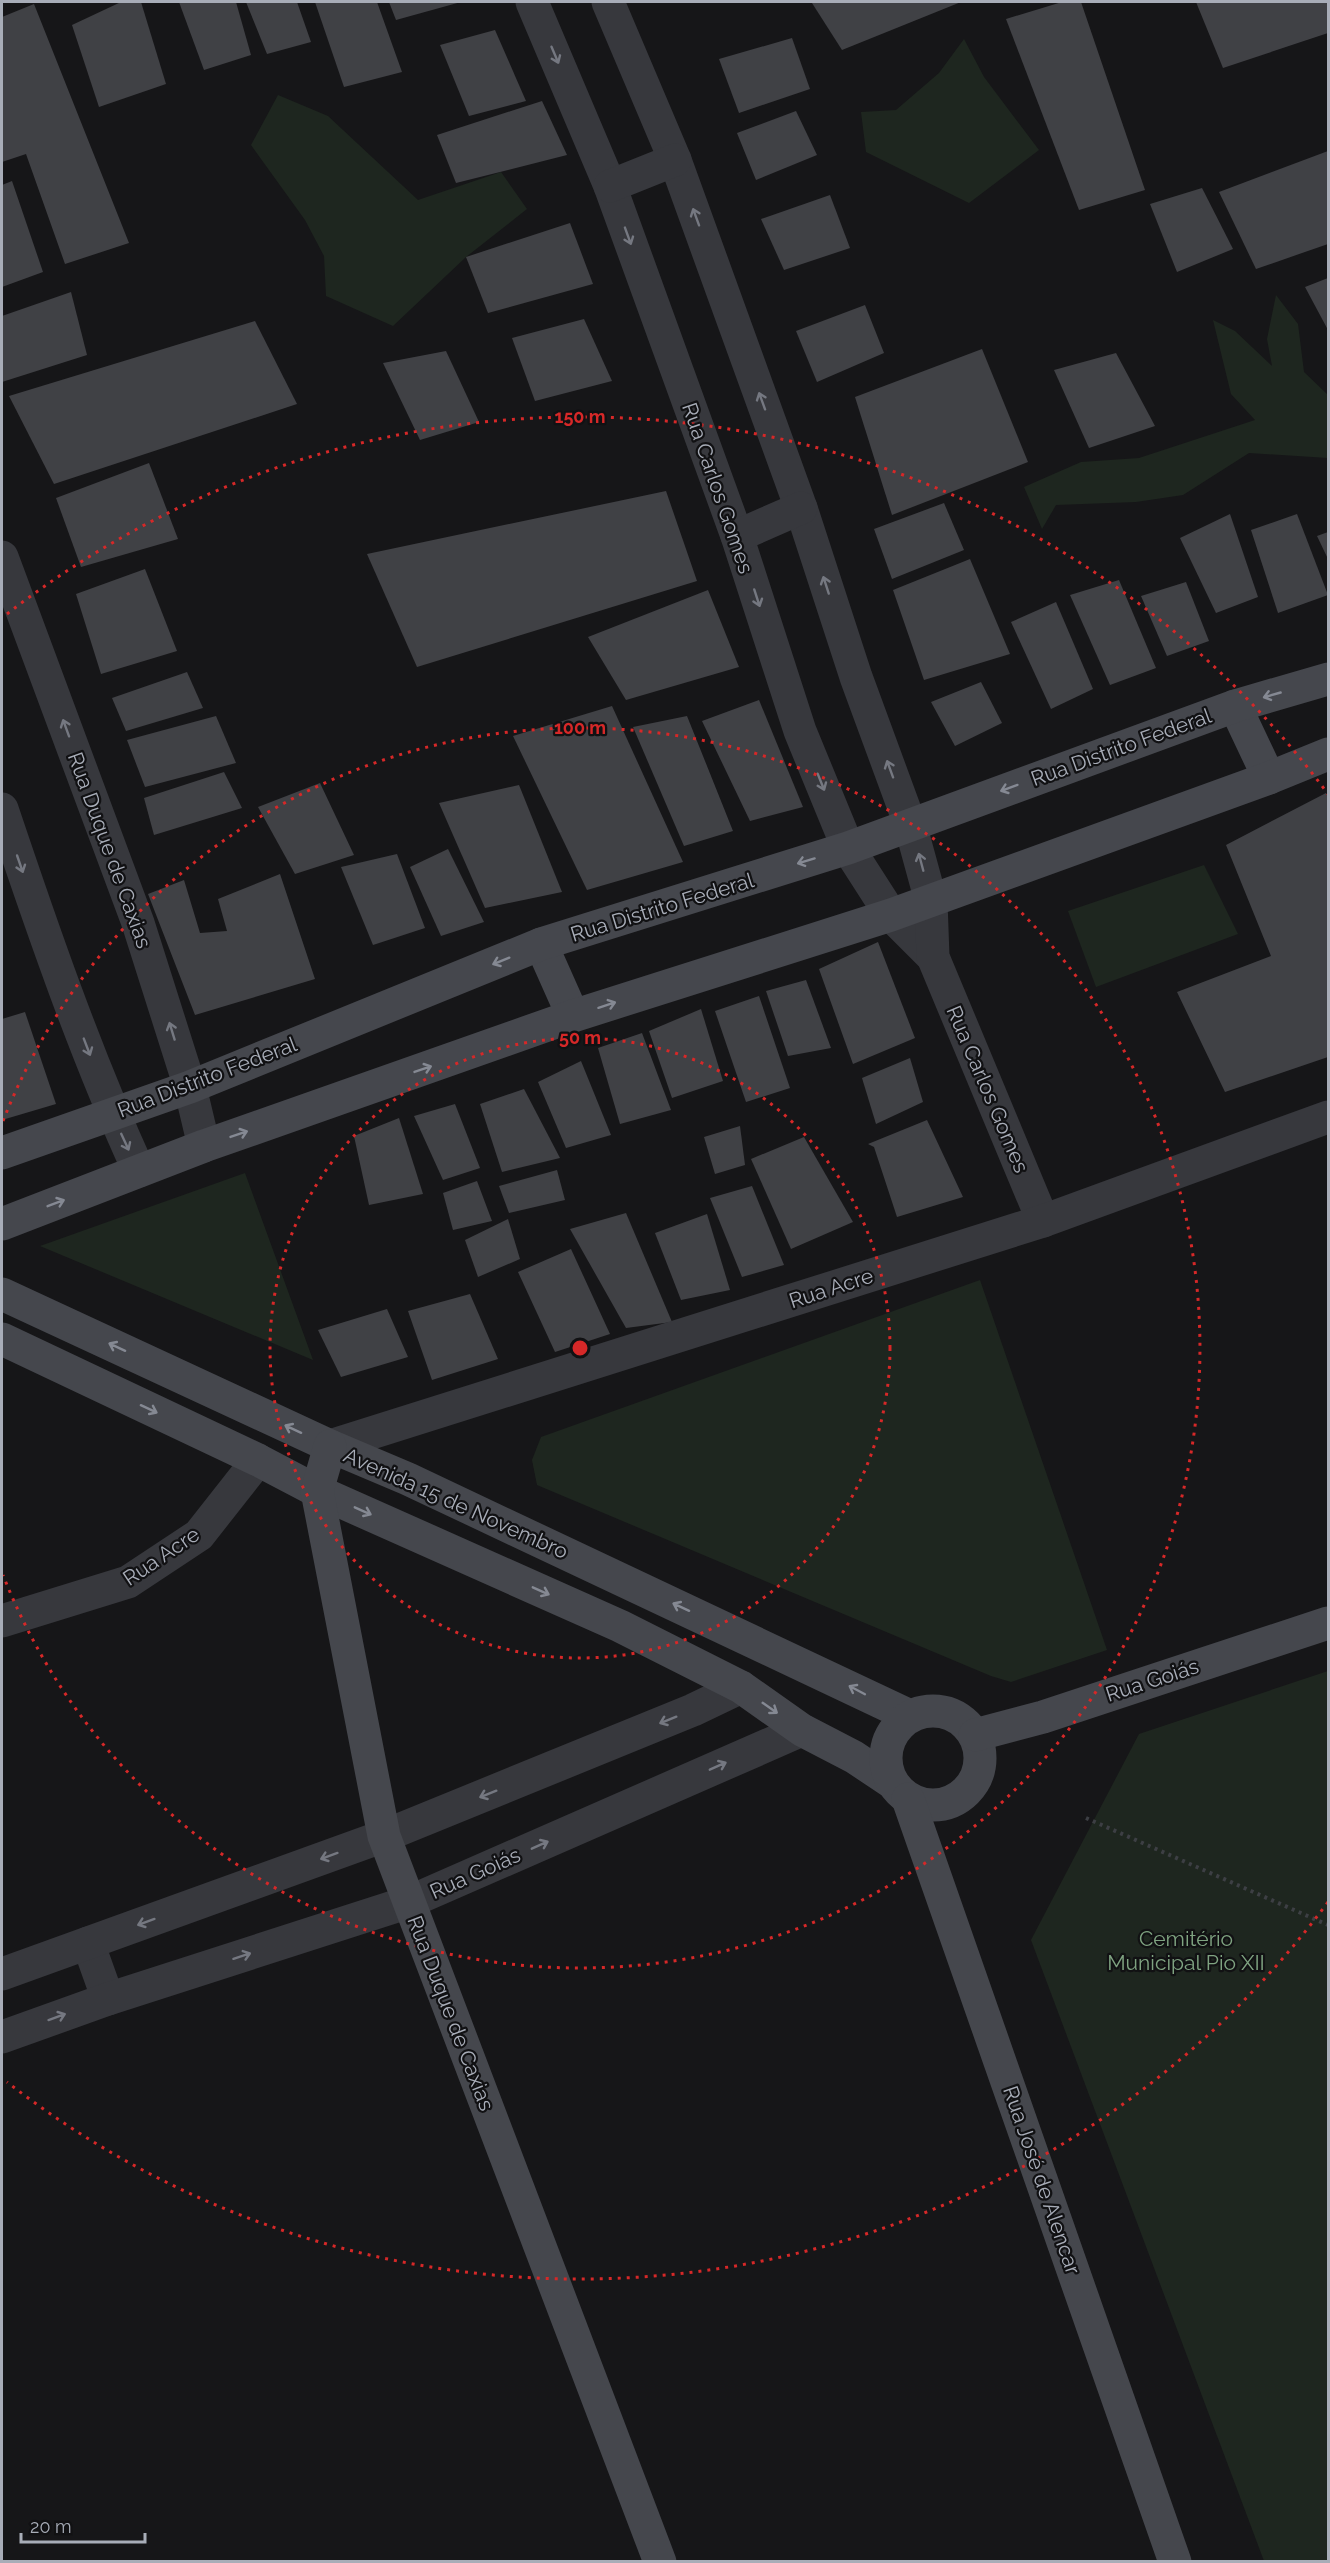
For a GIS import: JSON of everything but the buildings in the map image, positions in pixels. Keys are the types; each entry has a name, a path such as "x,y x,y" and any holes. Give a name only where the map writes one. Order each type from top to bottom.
{"street":[{"name":"Rua Carlos Gomes","path":"532,2 610,186 736,536 800,731 848,848 891,915 933,957"},
{"name":"Rua Carlos Gomes","path":"608,2 675,160 801,508 856,676 910,824 931,901 933,957 1043,1221"},
{"path":"610,186 675,160"},
{"path":"736,536 801,508"},
{"name":"Rua Duque de Caxias","path":"4,572 138,923 190,1087 204,1146"},
{"name":"Rua Distrito Federal","path":"2,1153 190,1087 541,944 848,848 1235,706 1329,679"},
{"path":"1235,706 1269,778"},
{"path":"2,1224 204,1146 573,1016 891,915 1269,778 1329,754"},
{"path":"2,808 50,950 112,1113 139,1171"},
{"path":"541,944 573,1016"},
{"name":"Rua Acre","path":"330,1446 1043,1221 1329,1117"},
{"name":"Avenida 15 de Novembro","path":"2,1294 330,1446 418,1484 910,1716"},
{"path":"2,1339 258,1460 317,1491 620,1626 741,1687 802,1730 854,1757 899,1790 932,1806 956,1800 974,1782 981,1759 975,1735 958,1717 934,1710 910,1716 892,1732 884,1757 899,1790"},
{"name":"Rua Duque de Caxias","path":"330,1446 317,1491 384,1836 660,2562"},
{"name":"Rua Acre","path":"2,1621 128,1582 199,1535 258,1460"},
{"name":"Rua Goiás","path":"975,1735 1043,1717 1329,1623"},
{"path":"2,1974 384,1836 693,1710 741,1687"},
{"name":"Rua Goiás","path":"2,2037 108,1999 409,1902 802,1730"},
{"name":"Rua José de Alencar","path":"899,1790 1175,2562"},
{"path":"88,1943 108,1999"}],"path":[{"path":"1086,1818 1329,1925"}],"green space":[{"path":"964,39 984,77 1039,150 969,203 866,152 861,112 896,110 939,73"},
{"path":"278,95 328,116 418,200 501,172 527,209 466,257 393,326 326,296 324,256 305,220 251,145"},
{"path":"1276,295 1298,324 1304,372 1328,395 1328,458 1249,453 1183,495 1136,502 1056,505 1042,529 1024,487 1081,462 1139,458 1255,420 1231,394 1213,320 1235,331 1272,366 1267,339"},
{"path":"1204,865 1238,934 1096,987 1068,911"},
{"path":"245,1173 313,1360 40,1246"},
{"path":"980,1280 1107,1650 1011,1682 991,1676 537,1485 532,1460 541,1437"},
{"name":"Cemitério Municipal Pio XII","path":"1328,1671 1328,2561 1264,2561 1031,1940 1139,1734"}]}
